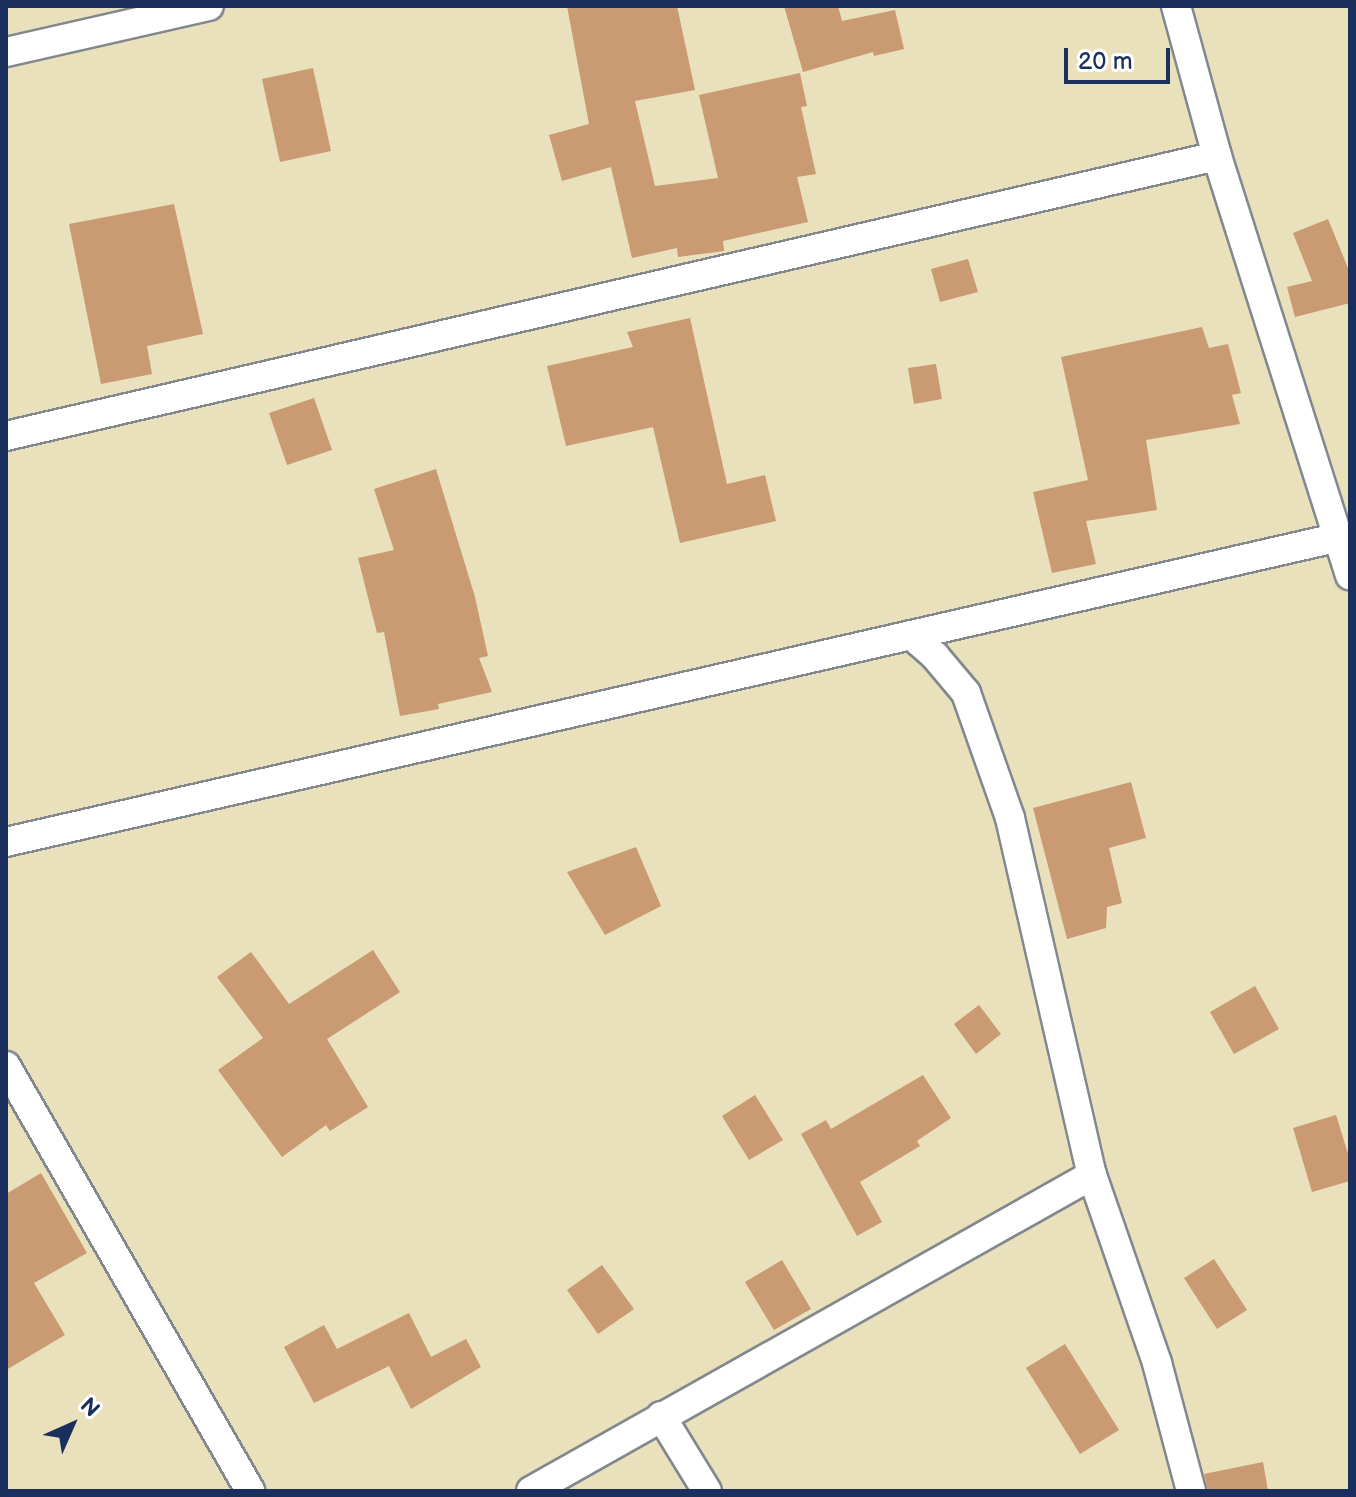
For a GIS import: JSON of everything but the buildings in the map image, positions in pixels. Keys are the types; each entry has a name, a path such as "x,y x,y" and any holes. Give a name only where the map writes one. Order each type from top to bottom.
{"street":[{"path":"6,52 209,6"},
{"path":"1176,6 1217,156 1350,575"},
{"path":"6,436 1217,156"},
{"path":"6,842 1340,537"},
{"path":"911,635 935,656 966,693 1010,818 1092,1175 1157,1363 1191,1491"},
{"path":"6,1066 250,1491"},
{"path":"531,1491 1092,1175"},
{"path":"661,1416 707,1491"}]}
